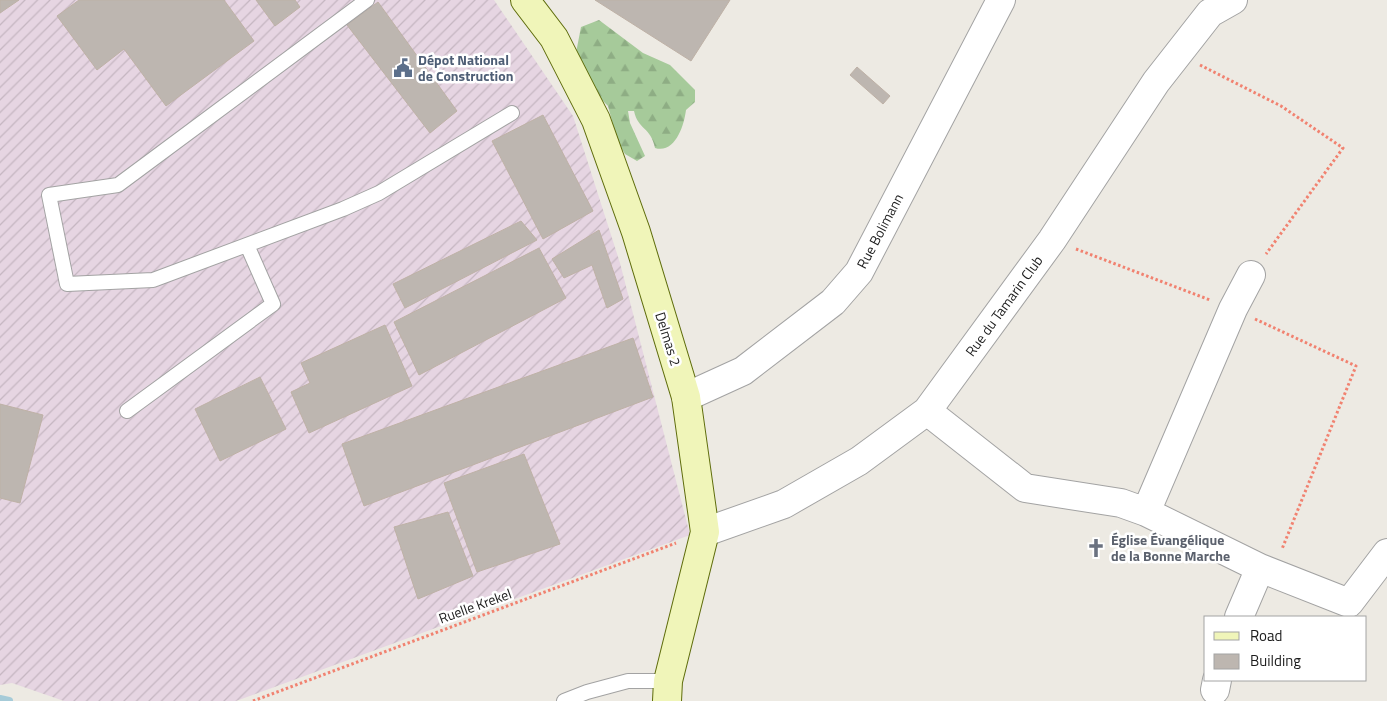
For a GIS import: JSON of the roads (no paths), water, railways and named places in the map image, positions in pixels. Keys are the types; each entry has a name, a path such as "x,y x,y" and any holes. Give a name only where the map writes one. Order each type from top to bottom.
{"street":[{"name":"Delmas 2","path":"525,0 554,38 596,120 636,232 686,397 705,532 668,691"},
{"name":"Rue Bolimann","path":"686,397 743,371 834,302 859,272 1001,0"},
{"name":"Rue du Tamarin Club","path":"705,532 784,504 859,461 927,411 1052,240 1156,82 1210,13 1233,0"},
{"path":"1146,512 1233,309 1251,275"},
{"path":"927,411 1025,488 1121,503 1146,512 1266,570 1349,603 1387,553"},
{"path":"1239,616 1266,570"}],"lane":[{"path":"368,0 118,185 49,195 67,284 153,280 343,209 379,193 512,113"},
{"path":"127,411 273,304 247,245"},
{"path":"564,701 587,692 628,681 668,691"}],"waterway":[{"path":"0,699 9,701"}],"place":[{"name":"Dépot National de Construction","path":"403,68"},
{"name":"Église Évangélique de la Bonne Marche","path":"1096,548"}]}
